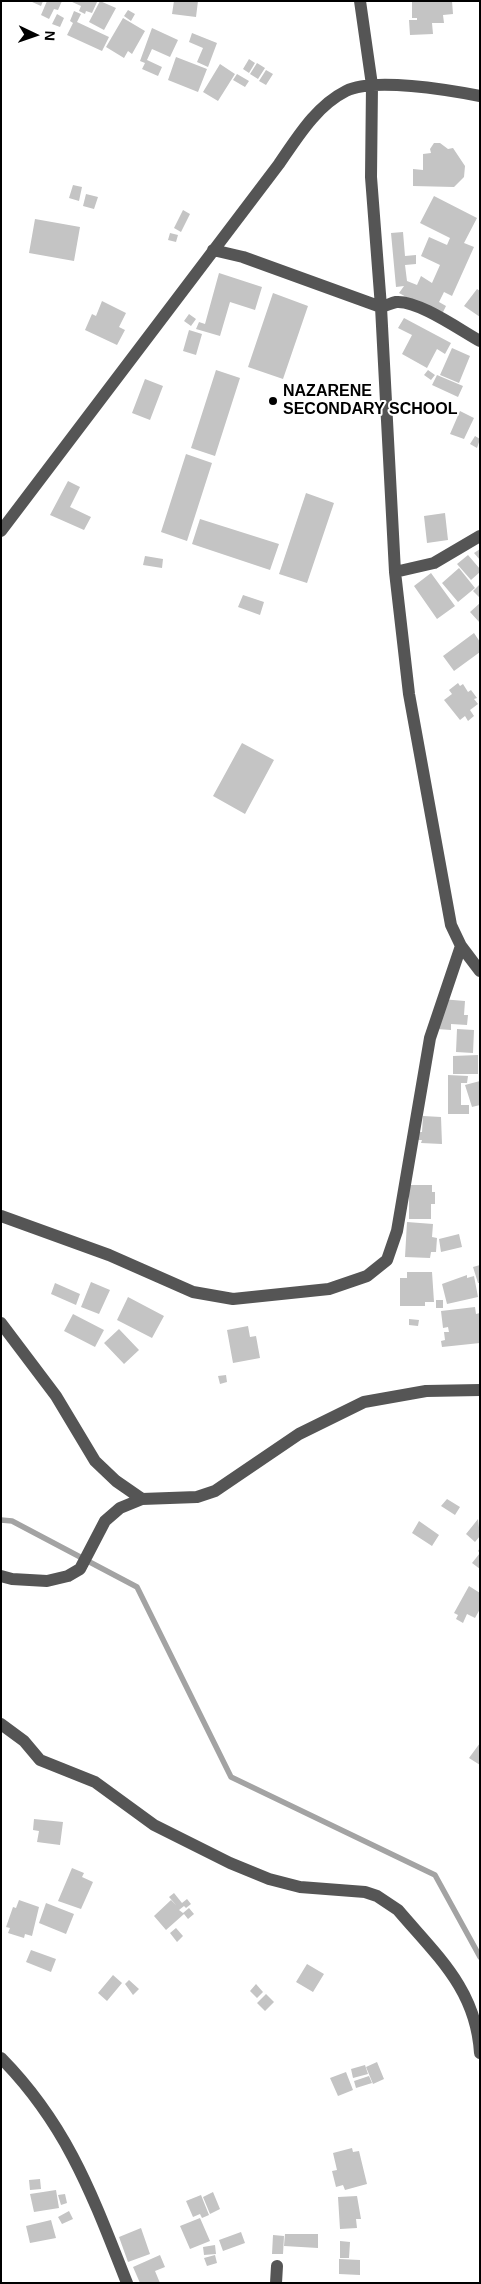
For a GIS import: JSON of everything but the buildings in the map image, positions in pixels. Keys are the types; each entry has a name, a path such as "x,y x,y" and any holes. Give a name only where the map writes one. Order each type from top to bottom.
{"street":[{"path":"360,1 372,85 371,177 381,307 395,572 410,704 451,925 461,946 480,971"},
{"path":"1,531 304,128 325,106 347,90 372,85 420,87 480,96"},
{"path":"213,250 243,257 381,307 396,302 408,304 431,313 480,340"},
{"path":"395,572 434,563 480,536"},
{"path":"1,1216 109,1255 193,1292 210,1296 233,1299 329,1289 367,1276 387,1260 397,1230 430,1038 461,946"},
{"path":"1,1322 56,1396 95,1460 116,1481 142,1499"},
{"path":"1,1576 12,1579 47,1581 68,1576 80,1569 92,1550 101,1528 113,1512 142,1499 198,1497 215,1491 299,1434 364,1402 426,1391 480,1390"},
{"path":"1,1724 24,1742 40,1760 96,1782 154,1825 230,1863 285,1884 366,1892 390,1904 404,1917 462,1989 478,2028 480,2053"},
{"path":"1,2058 24,2082 75,2158 127,2283"},
{"path":"276,2283 277,2266"}],"waterway":[{"path":"1,1520 12,1521 137,1587 231,1777 435,1875 480,1957"}],"place":[{"name":"NAZARENE SECONDARY SCHOOL","path":"273,401"}]}
